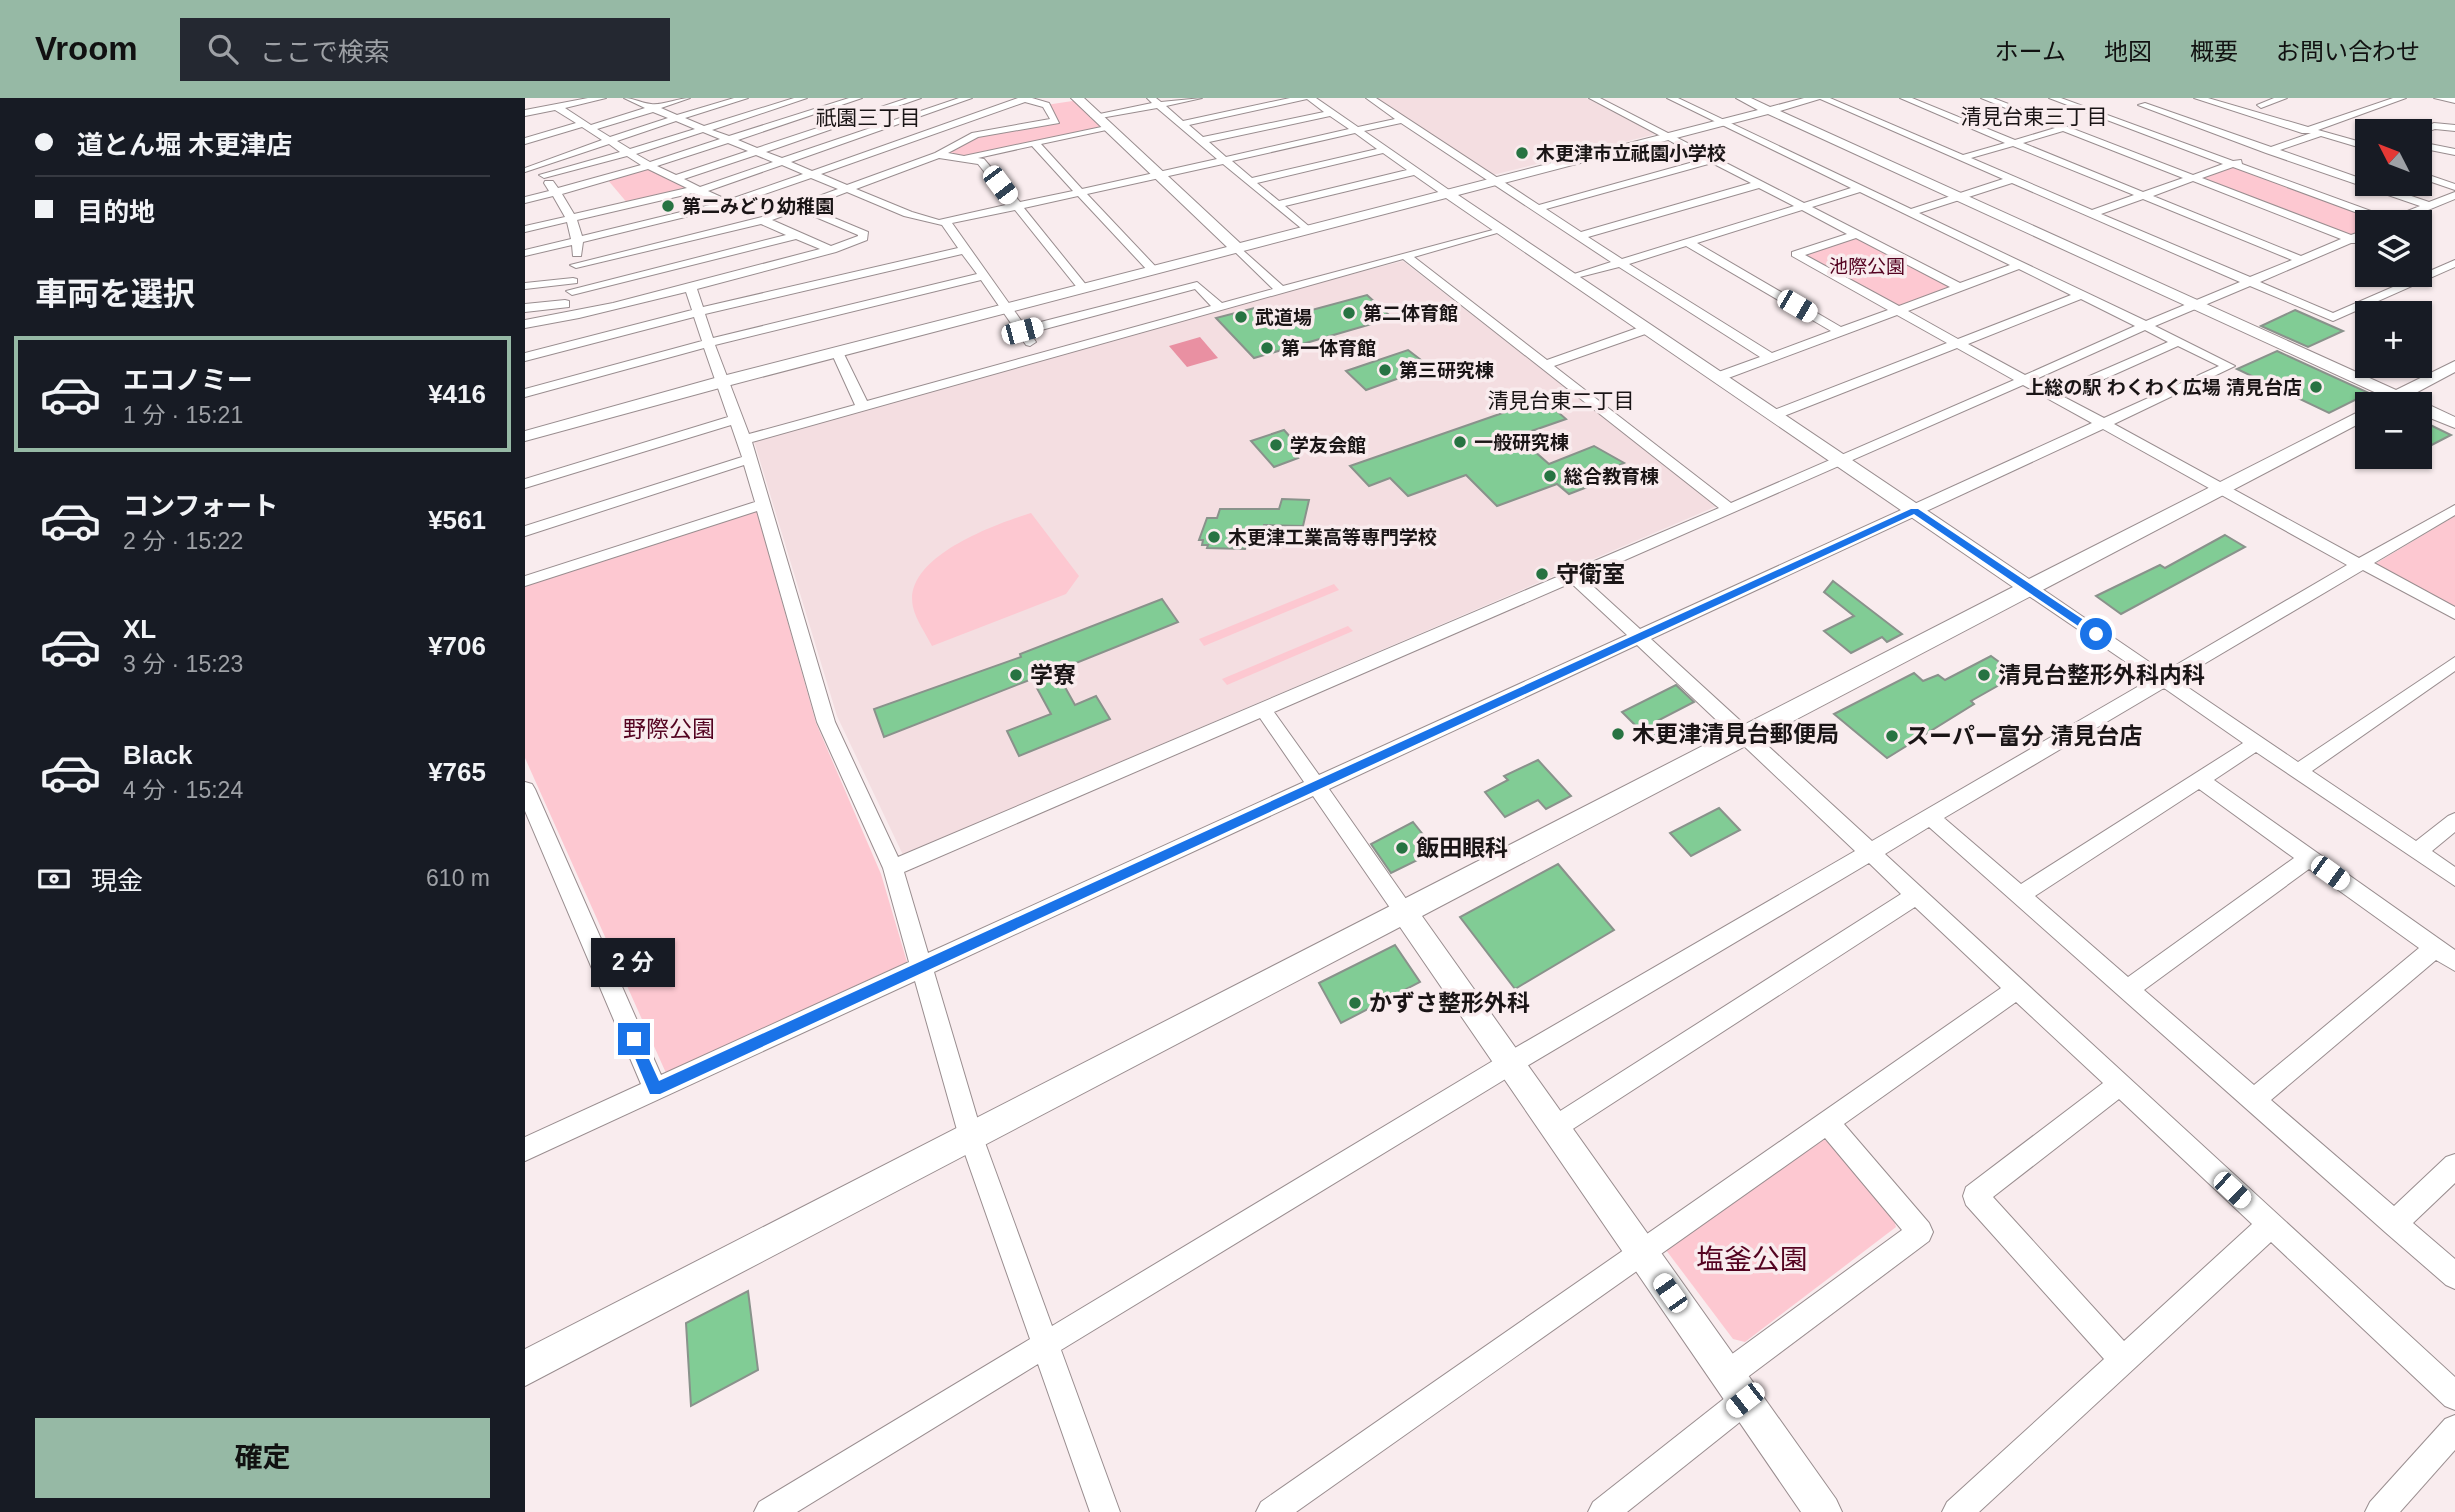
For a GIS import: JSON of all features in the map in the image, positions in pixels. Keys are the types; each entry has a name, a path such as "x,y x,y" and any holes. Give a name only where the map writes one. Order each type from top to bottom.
{"street":[{"path":"548,98 649,166 696,190 832,250"},
{"path":"525,113 602,98"},
{"path":"629,98 908,214 946,223 1402,120"},
{"path":"525,144 686,98"},
{"path":"531,172 611,140 744,98"},
{"path":"531,172 631,152 803,98"},
{"path":"525,229 572,218 618,192 649,166 858,98"},
{"path":"525,200 556,193 696,190 968,98"},
{"path":"525,253 727,204 1023,98 1046,105 1056,121 975,135 938,155 763,220 576,265"},
{"path":"1077,98 1281,290"},
{"path":"1095,116 1154,102 1198,98"},
{"path":"1180,124 1303,98"},
{"path":"1310,98 2455,878"},
{"path":"1370,98 1620,263 1771,358"},
{"path":"1593,98 1961,288"},
{"path":"525,1149 2229,366 1671,98"},
{"path":"1742,98 2195,304 2373,392"},
{"path":"525,436 721,382 1820,98 2333,317 2455,263"},
{"path":"1904,98 2301,260"},
{"path":"1985,98 2355,240"},
{"path":"2053,98 2358,210"},
{"path":"2129,109 2166,98"},
{"path":"2198,98 2355,144"},
{"path":"2237,98 2347,129"},
{"path":"2261,105 2283,98"},
{"path":"2305,131 2402,98"},
{"path":"2438,98 2455,100"},
{"path":"674,179 912,99 938,108"},
{"path":"1154,102 1307,230"},
{"path":"2142,105 2430,206"},
{"path":"1200,141 1332,113"},
{"path":"2090,120 2116,113"},
{"path":"919,115 975,135"},
{"path":"1962,158 2077,124"},
{"path":"2433,126 2455,128"},
{"path":"938,155 958,159 979,158 1108,127"},
{"path":"2258,155 2318,134"},
{"path":"1034,143 1153,270"},
{"path":"525,144 537,148"},
{"path":"2433,148 2455,152"},
{"path":"548,150 572,155"},
{"path":"1248,182 1385,150"},
{"path":"979,158 1083,288"},
{"path":"2091,214 2245,159"},
{"path":"1538,208 1713,160"},
{"path":"1277,205 1416,171"},
{"path":"531,172 556,193 572,218 578,242 573,286 565,304 558,334"},
{"path":"2433,179 2455,187"},
{"path":"1909,213 2011,180"},
{"path":"1579,236 1761,184"},
{"path":"1572,278 1860,189"},
{"path":"2420,210 2455,195"},
{"path":"525,358 558,334 691,288 832,250 863,238 864,234 800,206"},
{"path":"946,223 1041,357"},
{"path":"744,440 1500,229"},
{"path":"1857,234 1796,254 2455,614"},
{"path":"525,286 573,286 798,235"},
{"path":"893,868 1842,461 2195,304 2355,237"},
{"path":"1687,242 1841,332"},
{"path":"525,324 558,334 698,312 965,250"},
{"path":"1406,256 1729,509"},
{"path":"1718,377 2020,265"},
{"path":"2432,270 2455,279"},
{"path":"525,393 709,343 984,276"},
{"path":"1022,331 1196,285 1219,307"},
{"path":"691,288 721,382 744,440 826,722 893,868 971,1137 1105,1512"},
{"path":"1774,415 2081,295"},
{"path":"525,308 565,304"},
{"path":"1544,365 1647,329"},
{"path":"2055,396 2178,342"},
{"path":"837,352 863,407"},
{"path":"2405,392 2455,366"},
{"path":"2432,412 2455,423"},
{"path":"525,484 736,419"},
{"path":"525,1368 2355,419"},
{"path":"525,531 750,460"},
{"path":"525,581 763,504"},
{"path":"769,1512 1510,1064 2455,509"},
{"path":"1573,576 1743,737 2455,1396"},
{"path":"2298,771 2455,663"},
{"path":"1262,709 1823,1512"},
{"path":"2019,895 2256,743"},
{"path":"2199,779 2455,962"},
{"path":"525,789 655,1089"},
{"path":"1930,817 2455,1276"},
{"path":"2417,852 2455,821"},
{"path":"2127,989 2309,858"},
{"path":"1554,1128 1915,896"},
{"path":"2254,1100 2435,948"},
{"path":"1271,1512 2016,990"},
{"path":"2119,1085 1975,1196 2123,1360"},
{"path":"1602,1512 1736,1388 1920,1232 1828,1123"},
{"path":"2394,1223 2455,1166"},
{"path":"1957,1512 2270,1225"},
{"path":"2380,1512 2455,1429"}],"shaded area":[{"name":"木更津市立祇園小学校","path":"1375,98 1586,98 1656,134 1493,175"},
{"name":"木更津工業高等専門学校","path":"1403,261 1717,506 903,855 837,716 754,441 1275,294"},
{"path":"1200,337 1218,358 1187,367 1169,346"}],"green space":[{"path":"1079,100 1108,127 958,159 938,155 975,135 1055,121 1046,105"},
{"path":"2233,164 2358,210 2355,210 2355,237 2351,239 2192,178"},
{"path":"649,166 694,190 629,205 607,179"},
{"name":"池際公園","path":"1857,234 1961,288 1900,310 1796,254"},
{"name":"野際公園","path":"756,509 816,723 881,874 907,962 666,1073 525,758 525,586"},
{"path":"1031,513 1079,576 1066,594 932,646 913,607 913,589 922,573 936,558 955,545 996,525"},
{"path":"2455,516 2455,610 2373,565"},
{"path":"1334,584 1339,590 1204,646 1199,639"},
{"path":"1348,626 1353,631 1227,685 1222,679"},
{"name":"塩釜公園","path":"1818,1138 1827,1141 1894,1220 1896,1227 1745,1342 1733,1339 1666,1250"}],"building":[{"path":"1367,295 1389,315 1372,320 1375,323 1254,358 1216,318 1258,307 1276,325 1312,315 1308,311"},
{"path":"2295,310 2343,331 2308,347 2261,326"},
{"name":"第三研究棟","path":"1408,350 1430,367 1366,390 1346,371"},
{"name":"上総の駅 わくわく広場 清見台店","path":"2277,351 2367,392 2355,392 2355,400 2329,413 2237,369"},
{"path":"1543,399 1566,419 1517,436 1549,464 1594,446 1624,463 1616,467 1624,473 1569,494 1557,484 1497,506 1466,475 1408,496 1390,478 1369,486 1350,466"},
{"path":"2432,426 2451,435 2432,445"},
{"name":"学友会館","path":"1284,430 1301,449 1292,452 1298,458 1274,467 1251,441"},
{"path":"1282,499 1309,500 1303,526 1264,525 1259,543 1247,542 1245,549 1207,548 1208,545 1202,545 1203,540 1199,540 1207,518 1217,518 1220,509 1279,509"},
{"path":"2225,535 2245,547 2121,614 2096,596 2160,565 2165,568"},
{"path":"1833,581 1902,634 1887,642 1882,637 1851,653 1824,631 1854,616 1824,592"},
{"name":"学寮","path":"1162,599 1178,622 1056,671 1075,705 1096,696 1110,719 1019,756 1007,731 1051,714 1032,679 884,737 874,709 1021,657 1020,654"},
{"name":"スーパー富分 清見台店","path":"1991,656 2017,675 1971,701 1974,704 1887,758 1834,714 1914,673 1923,681 1938,675 1945,680"},
{"path":"1676,685 1694,702 1659,720 1672,733 1652,742 1622,712"},
{"path":"1538,760 1571,796 1546,809 1538,800 1505,817 1485,792 1508,780 1504,776"},
{"path":"1719,808 1740,830 1691,856 1670,833"},
{"name":"飯田眼科","path":"1413,822 1436,851 1391,873 1371,844"},
{"path":"1558,864 1614,930 1515,989 1460,917"},
{"name":"かずさ整形外科","path":"1395,945 1420,982 1341,1023 1319,983"},
{"path":"748,1291 758,1370 691,1406 686,1323"}],"place":[{"name":"木更津市立祇園小学校","path":"1522,153"},
{"name":"第二みどり幼稚園","path":"668,206"},
{"name":"第二体育館","path":"1349,313"},
{"name":"武道場","path":"1241,317"},
{"name":"第一体育館","path":"1267,348"},
{"name":"第三研究棟","path":"1385,370"},
{"name":"上総の駅 わくわく広場 清見台店","path":"2316,387"},
{"name":"一般研究棟","path":"1460,442"},
{"name":"学友会館","path":"1276,445"},
{"name":"総合教育棟","path":"1550,476"},
{"name":"木更津工業高等専門学校","path":"1214,537"},
{"name":"守衛室","path":"1542,574"},
{"name":"学寮","path":"1016,675"},
{"name":"清見台整形外科内科","path":"1984,675"},
{"name":"木更津清見台郵便局","path":"1618,734"},
{"name":"スーパー富分 清見台店","path":"1892,736"},
{"name":"飯田眼科","path":"1402,848"},
{"name":"かずさ整形外科","path":"1355,1003"}],"district":[{"name":"清見台東三丁目","path":"2034,117"},
{"name":"祇園三丁目","path":"868,118"},
{"name":"清見台東二丁目","path":"1561,401"}],"route":[{"path":"634,1039 655,1089 1915,510 2096,634"}]}
